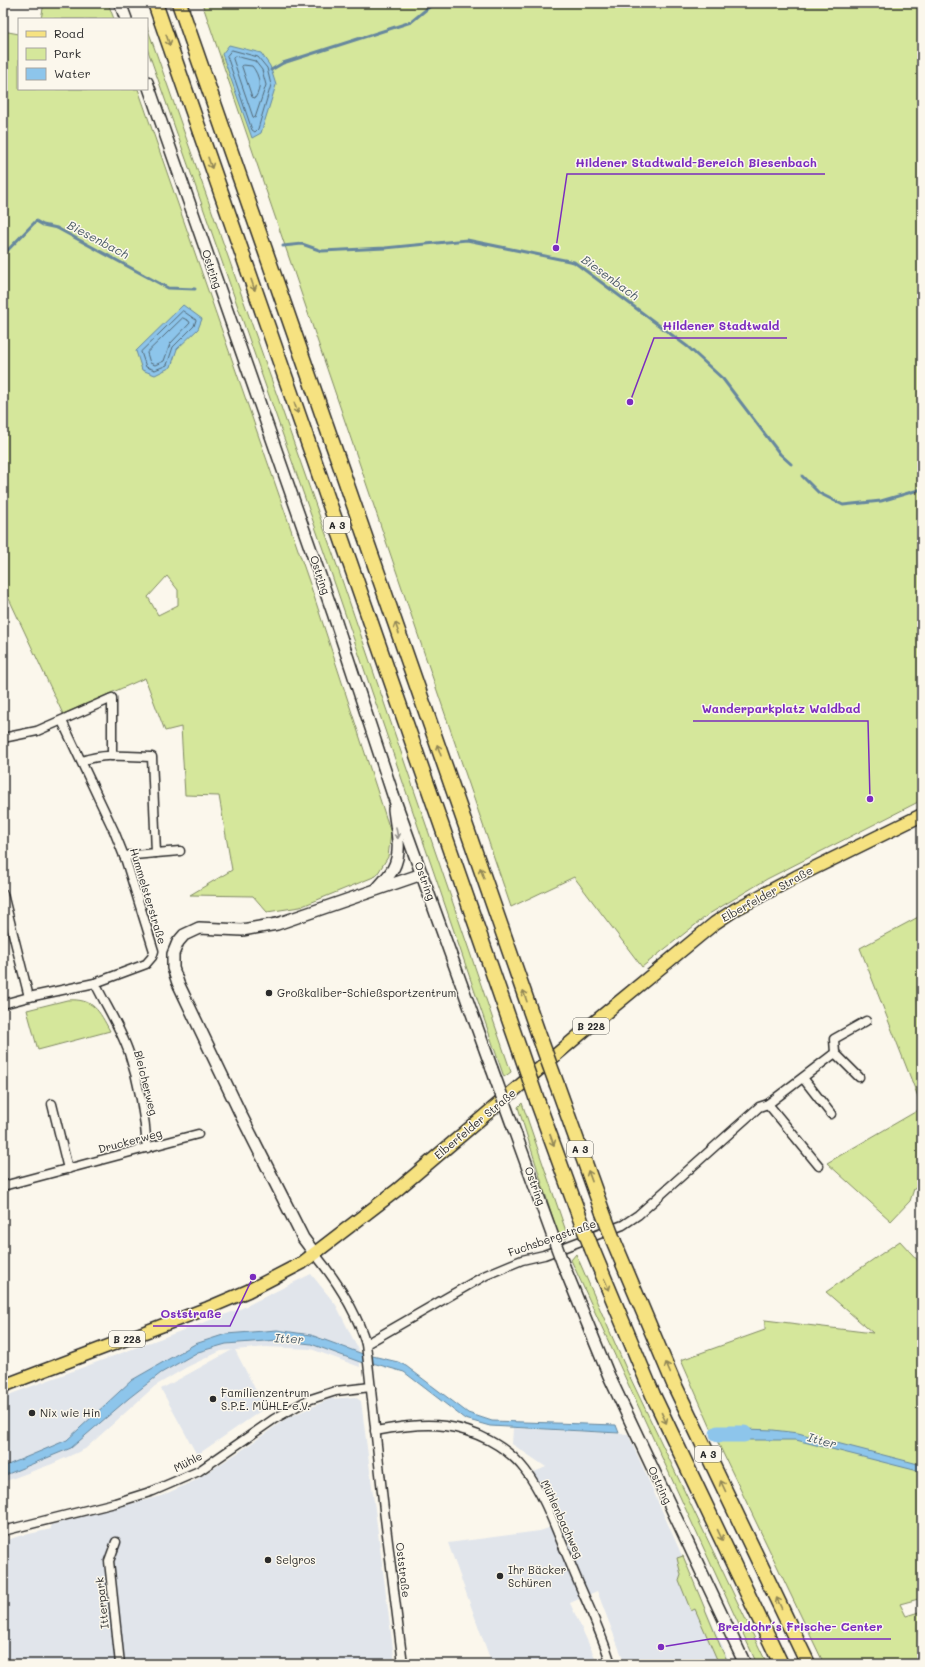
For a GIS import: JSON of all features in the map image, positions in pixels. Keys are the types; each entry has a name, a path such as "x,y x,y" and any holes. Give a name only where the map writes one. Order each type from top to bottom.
{"highway":[{"name":"A 3","path":"155,3 538,1103 581,1221 653,1395 781,1664"},
{"name":"A 3","path":"180,3 538,1033 603,1213 674,1384 808,1664"}],"main road":[{"path":"120,3 126,18"},
{"name":"Ostring","path":"148,85 333,613 393,795 563,1264 609,1376 745,1664"},
{"path":"377,889 393,869 397,854 399,840 393,795"},
{"name":"Elberfelder Straße","path":"4,1383 248,1291 296,1267 397,1190 669,960 715,924 736,909 796,877 922,815"},
{"path":"314,1254 300,1232 210,1052 178,983 173,968 173,954 178,942 184,935 199,928 242,930 277,924 422,874"}],"street":[{"path":"3,738 37,731 112,698 112,756"},
{"name":"Hummelsterstraße","path":"3,1004 28,997 95,983 146,964 152,957 154,951 124,856 114,830 62,721"},
{"path":"82,762 93,757 152,757 156,853"},
{"path":"124,856 180,851"},
{"path":"3,894 6,922 28,997"},
{"name":"Bleicherweg","path":"95,983 129,1053 139,1093 146,1130 147,1148"},
{"path":"858,1077 835,1052 834,1039 866,1021"},
{"name":"Fuchsbergstraße","path":"366,1344 486,1275 522,1260 544,1255 623,1225 638,1215 759,1107 768,1104 835,1052"},
{"path":"803,1078 831,1114"},
{"path":"52,1104 68,1169"},
{"path":"768,1104 819,1166"},
{"name":"Druckerweg","path":"3,1186 198,1134"},
{"name":"Oststraße","path":"314,1254 355,1312 361,1324 368,1353 375,1431 403,1664"},
{"name":"Mühle","path":"3,1531 115,1503 153,1491 199,1471 274,1420 308,1400 336,1391 371,1387"},
{"name":"Mühlenbachweg","path":"375,1431 420,1426 444,1426 468,1432 490,1440 510,1454 525,1470 538,1491 560,1539 611,1664"},
{"name":"Itterpark","path":"116,1542 109,1562 120,1664"}],"shaded area":[{"path":"311,1274 336,1305 359,1351 360,1367 311,1349 266,1347 235,1350 265,1408 197,1455 161,1389 232,1350 221,1351 187,1367 155,1386 85,1449 52,1464 3,1482 3,1397 240,1309"},
{"path":"355,1397 361,1401 395,1664 3,1664 3,1542 16,1537 51,1529 51,1525 161,1496 194,1481 239,1452 287,1418 330,1399"},
{"path":"513,1428 628,1434 730,1664 625,1664 597,1591 570,1603 598,1664 492,1664 448,1543 540,1531 560,1524 541,1486 532,1473 546,1467 512,1444"}],"green space":[{"path":"44,3 108,3 114,18 41,18"},
{"path":"202,3 922,3 922,800 767,879 709,914 642,967 574,877 511,907"},
{"path":"148,30 334,557 511,1072 504,1077 326,558 148,51"},
{"path":"3,31 18,34 18,90 138,90 311,587 391,833 388,857 376,876 300,907 267,912 253,896 190,895 232,870 219,796 185,795 181,727 165,731 145,678 63,714 3,586","holes":["167,576 178,590 178,605 158,615 148,597"]},
{"path":"922,915 922,1107 860,948"},
{"path":"67,1000 84,1001 90,1004 99,1012 110,1031 38,1050 27,1010"},
{"path":"522,1103 568,1237 560,1241 518,1107"},
{"path":"922,1108 922,1185 914,1189 910,1201 891,1221 827,1163"},
{"path":"900,1241 922,1265 922,1598 900,1604 906,1616 922,1611 922,1664 824,1664 710,1426 681,1360 765,1330 765,1320 873,1333 826,1292"},
{"path":"576,1254 628,1373 767,1664 757,1664 571,1260"},
{"path":"683,1556 729,1664 719,1664 695,1609 691,1611 679,1581 681,1575 677,1558"}],"water":[{"path":"229,45 261,53 270,66 276,85 261,133 252,138 222,54"},
{"path":"183,305 202,319 198,329 177,349 171,367 155,375 142,370 136,351"},
{"path":"277,1330 311,1335 360,1353 398,1362 406,1366 468,1413 492,1421 616,1425 619,1433 490,1426 465,1419 404,1372 376,1364 360,1362 311,1344 278,1340 226,1344 198,1352 161,1373 129,1398 71,1448 3,1476 3,1467 67,1440 132,1380 195,1344 226,1334"},
{"path":"718,1428 773,1430 798,1433 922,1465 922,1472 796,1440 724,1440"}],"waterway":[{"path":"271,70 283,63 411,22 434,3"},
{"name":"Biesenbach","path":"3,255 36,221 43,225 57,228 168,288 195,289"},
{"name":"Biesenbach","path":"283,246 302,244 322,251 385,248 467,240 574,262 688,347 723,379 780,454 791,464"},
{"name":"Biesenbach","path":"802,476 819,493 843,505 881,501 922,489"},
{"name":"Itter","path":"718,1434 744,1434"}],"place":[{"name":"Hildener Stadtwald-Bereich Biesenbach","path":"556,248"},
{"name":"Hildener Stadtwald","path":"630,402"},
{"name":"Wanderparkplatz Waldbad","path":"870,799"},
{"name":"Großkaliber-Schießsportzentrum","path":"269,993"},
{"name":"Oststraße","path":"253,1277"},
{"name":"Familienzentrum S.P.E. MÜHLE e.V.","path":"213,1399"},
{"name":"Nix wie Hin","path":"32,1413"},
{"name":"Selgros","path":"268,1560"},
{"name":"Ihr Bäcker Schüren","path":"500,1576"},
{"name":"Breidohr´s Frische- Center","path":"661,1647"}]}
